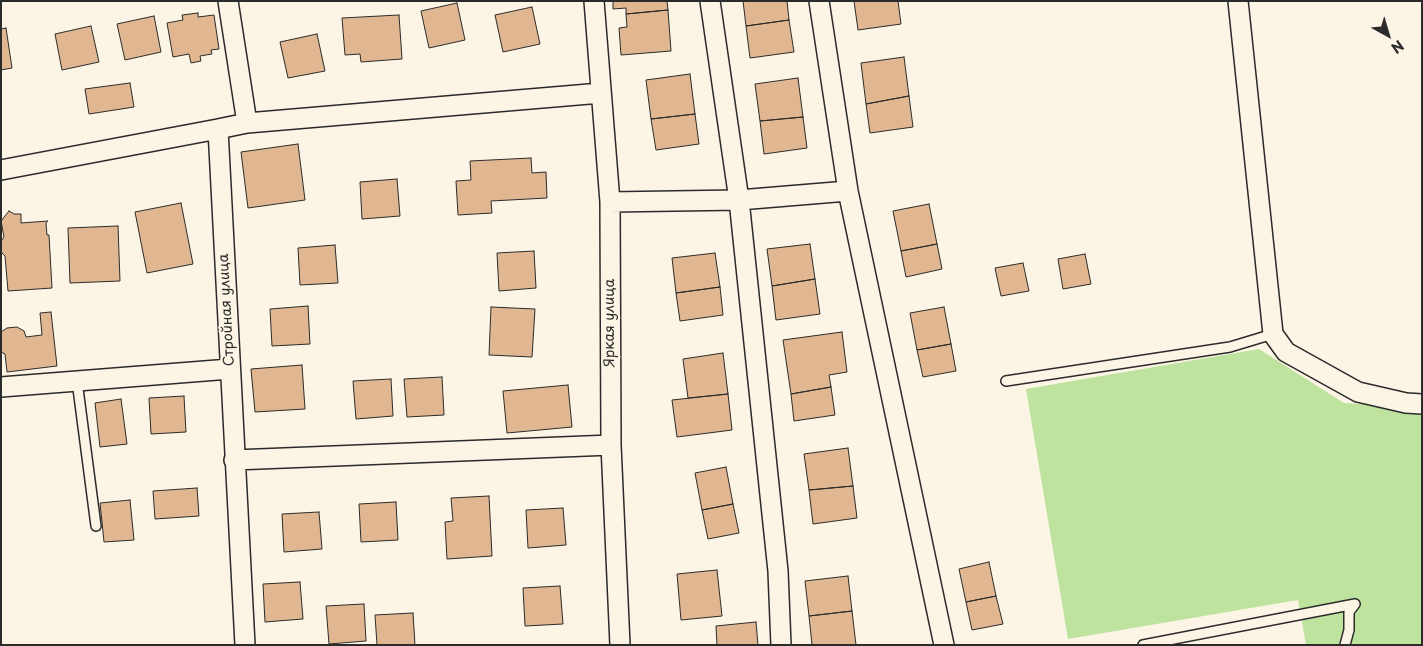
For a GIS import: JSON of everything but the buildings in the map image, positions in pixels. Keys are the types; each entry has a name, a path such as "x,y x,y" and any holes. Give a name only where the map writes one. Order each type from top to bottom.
{"street":[{"path":"228,1 248,123"},
{"name":"Яркая улица","path":"594,1 610,202 611,445 620,645"},
{"path":"710,1 740,200 778,571 781,645"},
{"path":"819,1 848,191 944,645"},
{"path":"1238,1 1273,334 1286,352 1358,392 1406,403 1422,404"},
{"path":"1,170 248,123 601,93"},
{"name":"Стройная улица","path":"218,128 245,645"},
{"path":"610,202 740,200 848,191"},
{"path":"1,387 230,369"},
{"path":"234,460 611,445"}],"lane":[{"path":"1006,381 1230,347 1273,334"},
{"path":"77,381 96,526"},
{"path":"1143,645 1355,604 1349,612 1349,630 1345,645"}],"green space":[{"path":"1259,349 1344,403 1422,408 1422,645 1306,645 1298,600 1068,639 1026,389"}]}
